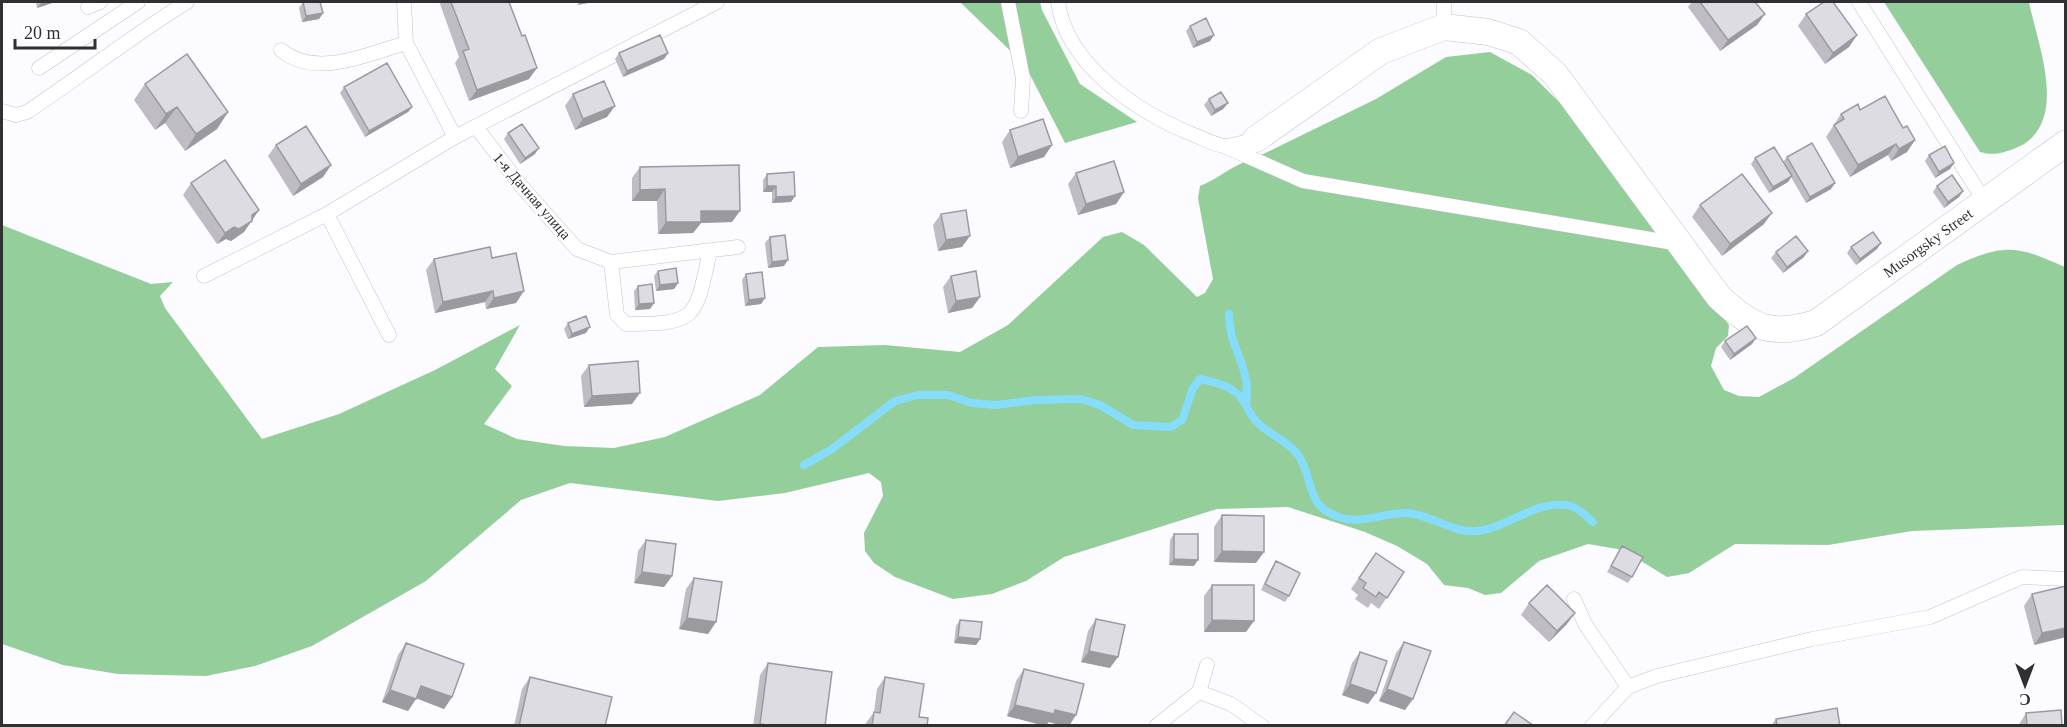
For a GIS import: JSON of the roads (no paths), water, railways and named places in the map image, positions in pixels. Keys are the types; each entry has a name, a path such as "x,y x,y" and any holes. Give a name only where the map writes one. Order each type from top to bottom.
{"street":[{"path":"1256,139 1381,51 1444,27"},
{"name":"Musorgsky Street","path":"1444,27 1488,32 1519,42 1555,74 1719,297 1751,324 1797,329 1816,323 2066,142"}],"lane":[{"path":"39,68 138,2"},
{"path":"2,111 16,116 27,112 92,68 146,27 187,2"},
{"path":"404,2 406,43 455,137"},
{"path":"204,276 327,214 455,137 717,2"},
{"path":"1008,2 1023,78 1021,111"},
{"path":"1058,2 1065,30 1072,43 1091,67 1133,103 1178,129 1224,146 1303,182 1681,244"},
{"path":"1444,2 1444,27"},
{"path":"1859,2 1985,202"},
{"path":"281,50 303,61 317,64 336,63 406,43"},
{"name":"1-я Дачная улица","path":"476,127 522,187 577,249 611,262 738,247"},
{"path":"1224,146 1256,139"},
{"path":"327,214 389,335"},
{"path":"611,262 617,315 626,324 671,324 688,317 700,293 710,251"},
{"path":"1592,726 1628,687 1657,676 1710,661 1930,617 2022,577 2066,579"},
{"path":"1574,599 1585,624 1628,687"},
{"path":"1156,726 1199,692 1207,664"},
{"path":"1199,692 1231,704 1262,726"}],"waterway":[{"path":"1229,314 1232,338 1246,379 1246,405"},
{"path":"804,465 832,449 895,401 918,395 948,395 972,403 995,405 1036,400 1081,399 1100,405 1133,425 1171,427 1182,420 1193,388 1200,379 1222,385 1238,394 1255,420 1296,452 1305,468 1316,501 1322,508 1342,518 1360,520 1405,513 1423,516 1457,529 1475,531 1495,527 1537,508 1560,504 1574,507 1593,522"}]}
